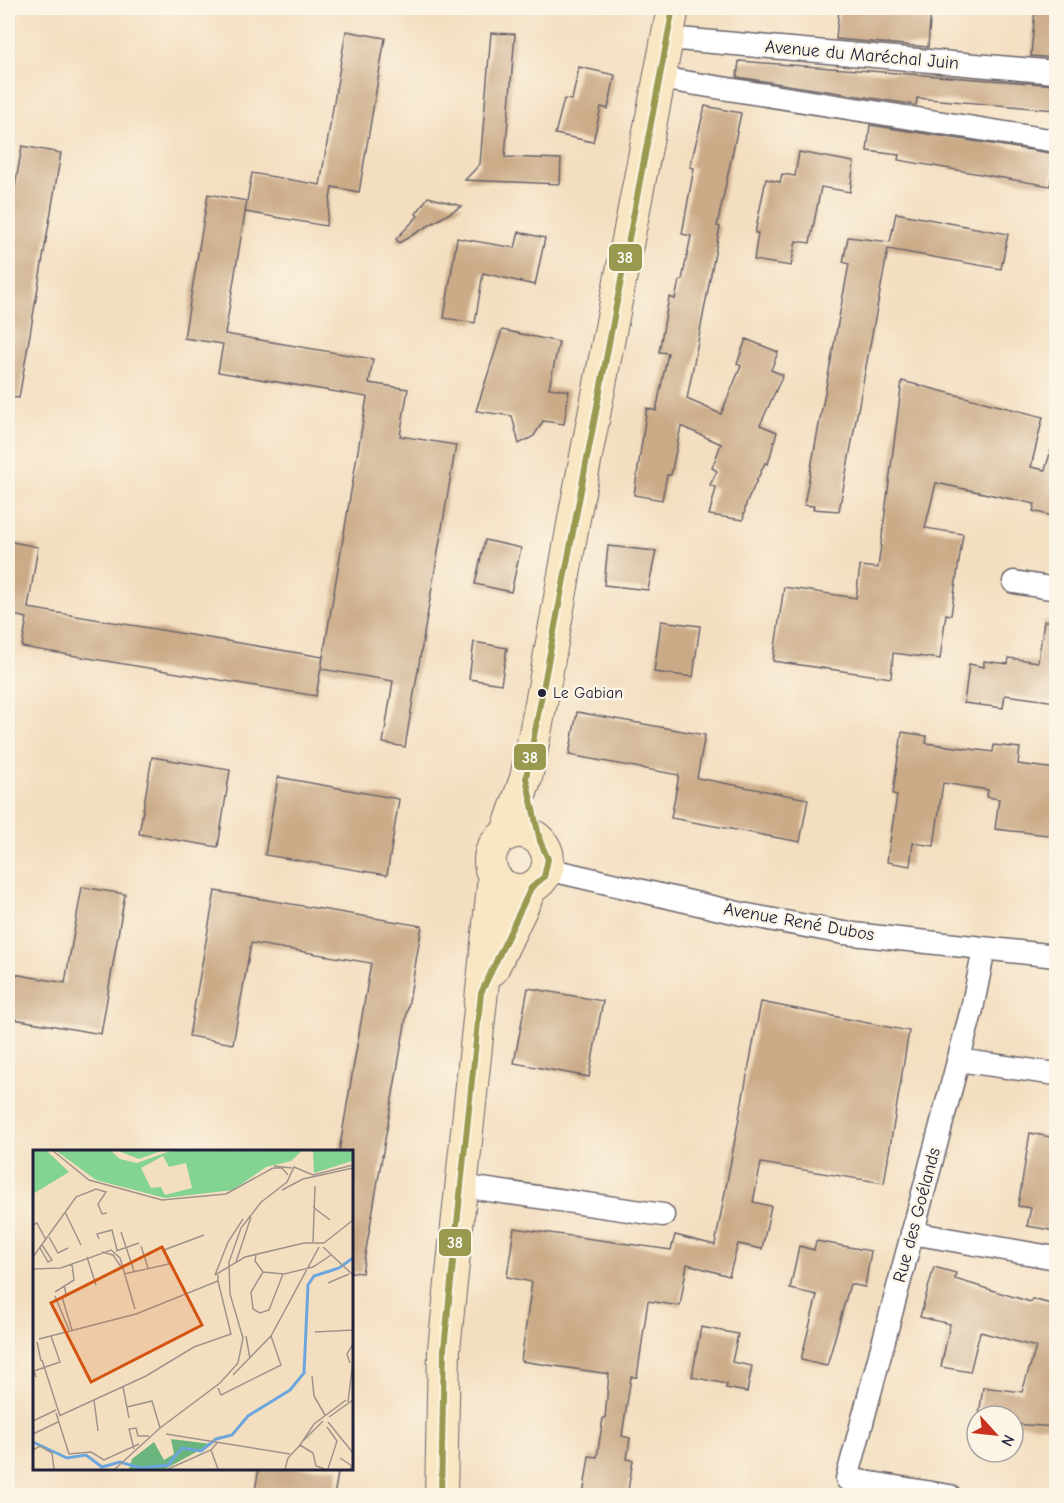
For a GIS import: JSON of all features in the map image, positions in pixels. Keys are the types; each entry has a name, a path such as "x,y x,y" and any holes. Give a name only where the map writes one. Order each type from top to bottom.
{"main road":[{"path":"506,835 526,778 674,8"},
{"path":"481,993 539,866 526,778"},
{"path":"441,1496 444,1348 494,877 490,855 499,840 506,835 524,832 539,866"},
{"path":"494,877 510,889 539,866"}],"street":[{"name":"Avenue du Maréchal Juin","path":"667,38 1056,72"},
{"path":"659,78 1056,141"},
{"path":"1014,582 1056,589"},
{"name":"Avenue René Dubos","path":"539,866 742,914 844,933 1055,956"},
{"name":"Rue des Goélands","path":"951,1496 847,1479 958,1060 984,950"},
{"path":"958,1060 1056,1074"},
{"path":"461,1186 663,1215"},
{"path":"912,1233 1056,1258"}],"building":[{"path":"839,8 898,10 898,8 931,8 928,47 836,39"},
{"path":"1035,8 1056,8 1056,58 1031,56"},
{"path":"346,31 385,38 359,192 332,187 326,226 245,212 252,173 320,185"},
{"path":"491,33 515,34 505,157 561,159 560,184 465,180 480,164"},
{"path":"739,61 1056,85 1056,110 917,98 916,105 737,77"},
{"path":"579,67 615,75 608,109 601,107 593,142 555,134 564,99 572,100"},
{"path":"705,106 741,113 717,226 720,227 687,399 721,414 741,366 737,364 746,339 778,352 771,370 783,375 760,425 777,432 768,464 765,463 746,504 743,520 709,515 716,488 710,485 717,471 712,468 721,444 681,426 671,475 667,475 662,500 634,495 647,408 656,411 668,353 659,352 669,297 675,299 679,281 682,280 691,236 682,234 694,168 690,167"},
{"path":"870,125 1056,154 1050,186 898,160 899,155 867,151"},
{"path":"22,146 61,153 19,398 8,397 8,228"},
{"path":"799,152 854,162 850,192 821,187 810,243 796,241 791,266 754,260 758,233 755,233 766,179 780,182 782,174 795,176"},
{"path":"208,194 247,201 225,334 373,359 369,383 408,389 400,436 456,445 405,747 383,743 393,681 321,669 367,397 218,372 223,344 184,338"},
{"path":"428,197 462,206 399,243 396,239 418,216 416,214"},
{"path":"896,213 1008,234 1001,269 888,249 839,511 813,509 814,506 804,505 849,264 843,262 848,237 890,242"},
{"path":"519,232 545,238 535,285 483,273 475,323 444,318 457,238 515,248"},
{"path":"502,330 559,342 549,388 569,391 564,424 543,421 534,436 519,444 512,416 476,411"},
{"path":"902,381 1043,417 1031,467 1045,470 1051,450 1056,451 1056,517 1033,511 1035,504 936,483 925,528 963,534 951,615 946,614 940,659 893,653 891,678 773,661 784,587 856,598 860,566 878,568"},
{"path":"485,540 521,548 511,592 475,584"},
{"path":"8,541 38,547 28,608 323,657 316,696 22,647 27,618 8,614"},
{"path":"608,546 656,551 648,590 604,585"},
{"path":"661,621 700,626 693,677 654,672"},
{"path":"1044,621 1056,621 1056,702 1005,695 1003,708 964,703 969,664 984,667 984,661 1008,664 1009,658 1038,662"},
{"path":"474,642 507,648 501,684 469,679"},
{"path":"577,712 705,735 697,778 808,799 800,842 671,818 679,775 569,755"},
{"path":"902,732 927,736 926,743 993,752 994,745 1020,748 1018,764 1056,769 1056,836 995,829 999,799 987,797 988,790 943,783 934,846 913,843 910,866 887,862 897,795 893,794"},
{"path":"152,757 230,770 218,847 139,834"},
{"path":"278,777 399,799 387,875 265,855"},
{"path":"82,887 125,894 101,1034 8,1018 8,973 65,983"},
{"path":"215,891 422,926 362,1273 352,1272 352,1150 339,1150 371,963 251,943 233,1044 189,1036"},
{"path":"528,988 603,1001 589,1077 514,1063"},
{"path":"761,1002 909,1031 884,1183 761,1163 753,1202 771,1206 762,1249 738,1244 729,1276 687,1264 680,1306 648,1301 637,1377 631,1377 622,1436 630,1438 627,1459 633,1460 627,1496 583,1496 589,1456 597,1457 603,1418 605,1418 609,1374 521,1361 532,1282 507,1277 514,1228 671,1250 675,1235 715,1245"},
{"path":"1030,1133 1056,1138 1056,1231 1027,1226 1031,1208 1018,1206"},
{"path":"816,1241 871,1251 865,1287 850,1284 827,1366 801,1360 817,1295 790,1289 799,1246 814,1250"},
{"path":"934,1267 956,1273 955,1279 1031,1302 1032,1299 1051,1304 1052,1298 1056,1299 1056,1427 1025,1425 1025,1404 981,1404 983,1387 1022,1392 1036,1347 980,1332 970,1372 941,1367 950,1324 920,1317"},
{"path":"701,1327 738,1334 732,1362 752,1366 747,1392 726,1388 727,1384 692,1377"},
{"path":"259,1470 339,1470 334,1496 254,1496"}],"transit line":[{"name":"38","path":"441,1496 444,1349 481,993 531,888 544,877 548,859 540,841 526,778 673,8"}],"place":[{"name":"Le Gabian","path":"542,693"}]}
